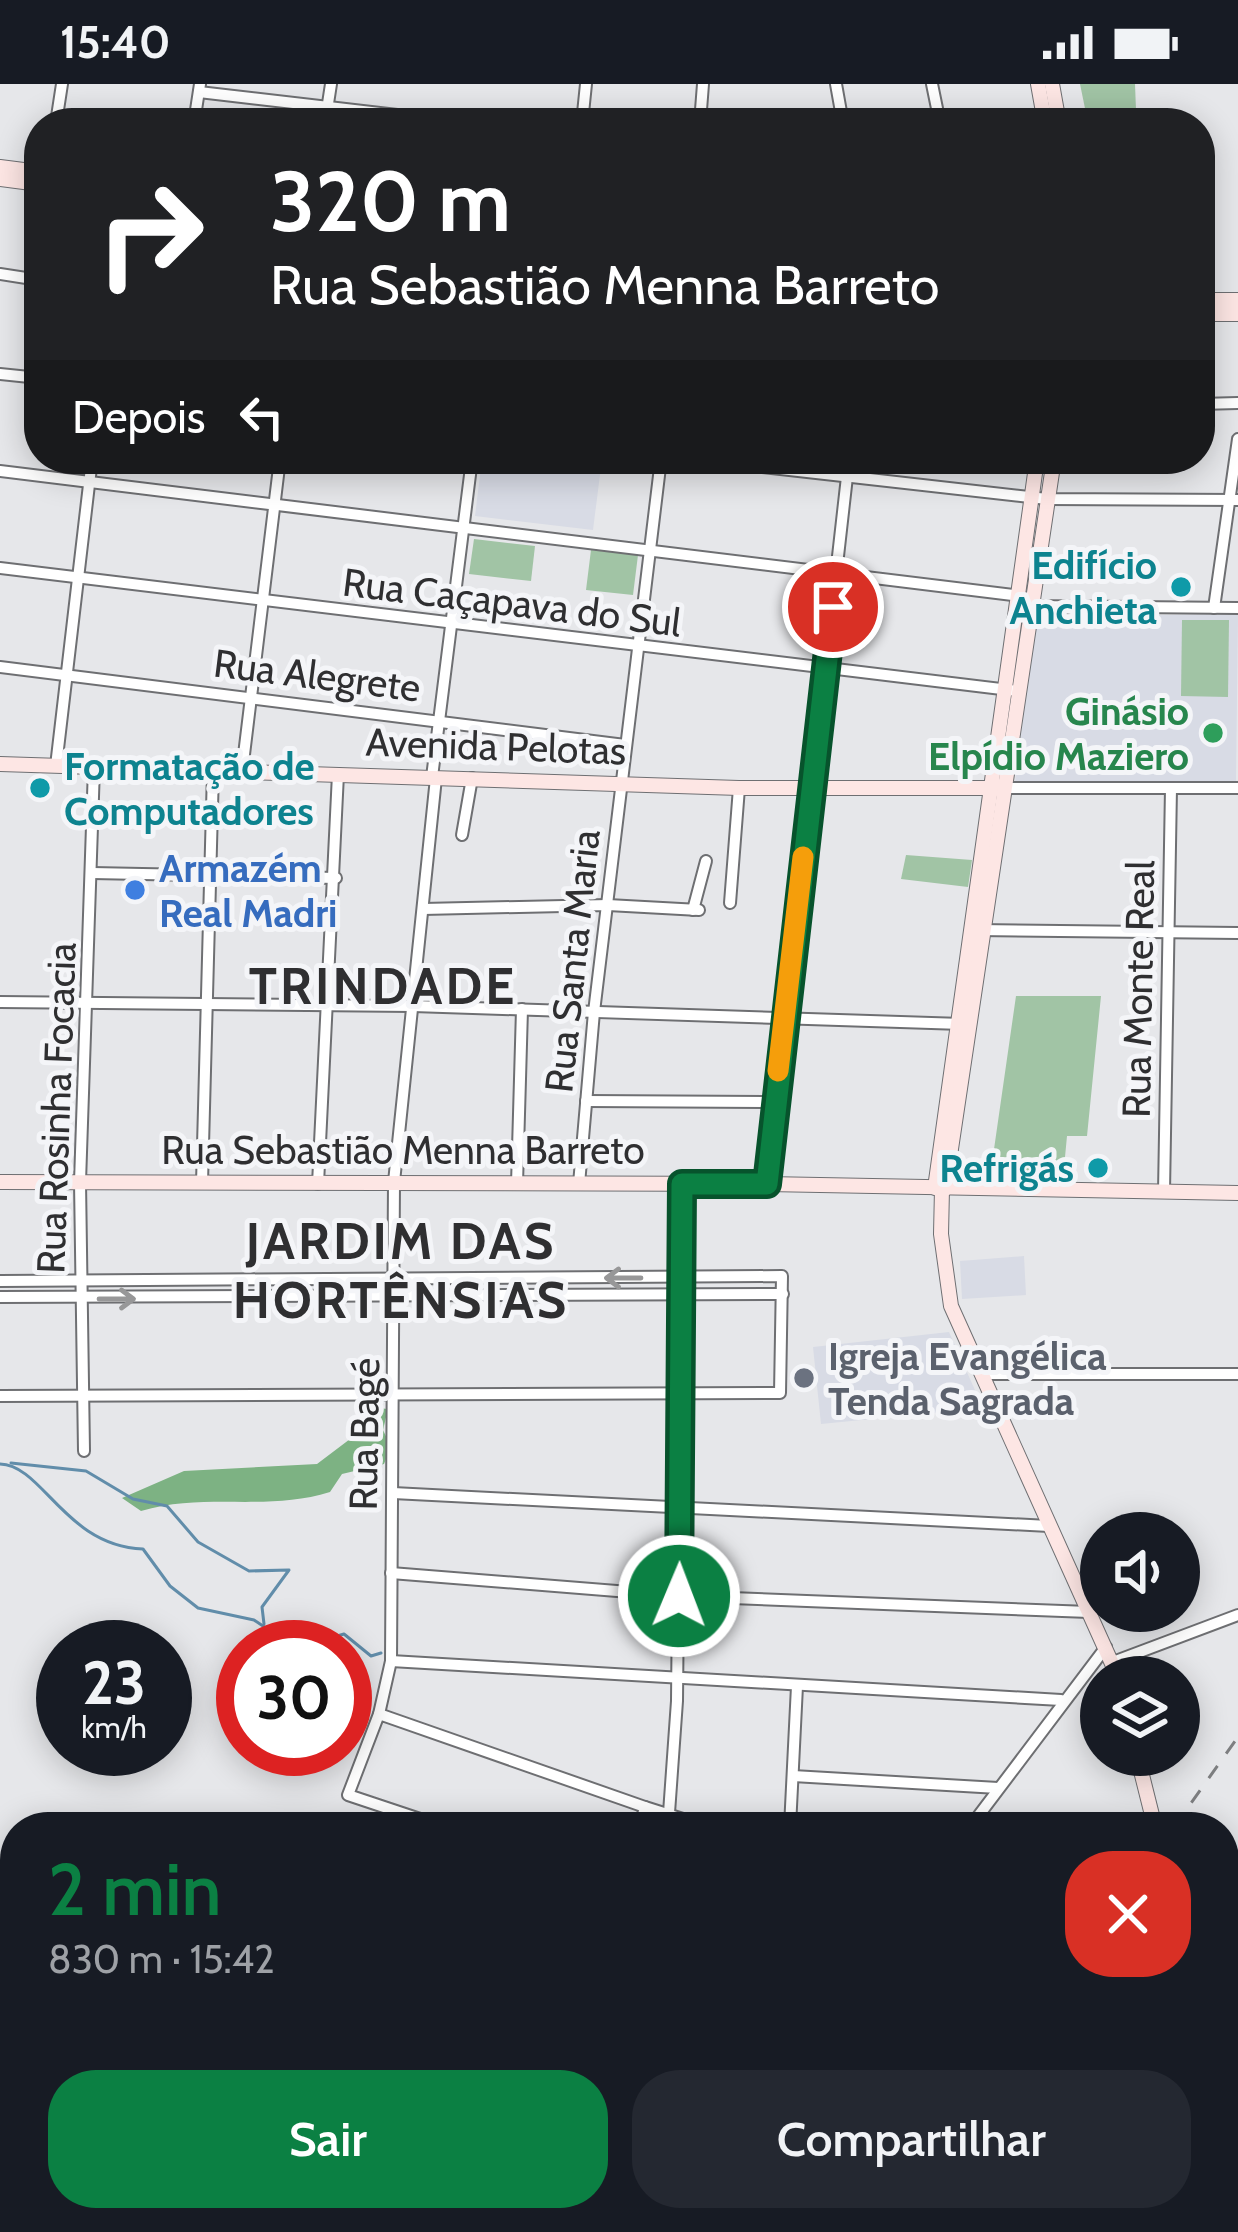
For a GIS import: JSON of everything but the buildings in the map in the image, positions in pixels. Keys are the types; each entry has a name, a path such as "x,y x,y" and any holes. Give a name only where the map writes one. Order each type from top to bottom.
{"main road":[{"path":"1038,474 1040,498"},
{"path":"1049,474 1040,498 1024,601 940,1189 947,1288 1080,1593"},
{"name":"Avenida Pelotas","path":"0,764 739,788 996,789"},
{"name":"Rua Sebastião Menna Barreto","path":"0,1182 767,1184 1238,1193"},
{"path":"1142,1776 1150,1812"}],"street":[{"path":"199,88 327,108 331,84"},
{"path":"1214,608 1234,500 1238,439"},
{"path":"25,474 1024,601 1238,608"},
{"path":"56,766 91,474"},
{"path":"242,771 278,474"},
{"name":"Rua Bagé","path":"400,1812 348,1795 379,1714 391,1661 394,1183 439,722 470,474"},
{"name":"Rua Santa Maria","path":"579,1184 594,1012 659,474"},
{"path":"829,474 1040,498 1234,500"},
{"path":"767,1184 847,476"},
{"name":"Rua Caçapava do Sul","path":"0,568 1011,690"},
{"name":"Rua Alegrete","path":"0,667 625,745"},
{"name":"Rua Rosinha Focacia","path":"84,1451 80,1182 94,767"},
{"path":"202,1183 213,771"},
{"path":"318,1184 338,774"},
{"path":"462,835 472,778"},
{"path":"730,903 739,788"},
{"name":"Rua Monte Real","path":"1164,1192 1171,788"},
{"path":"996,789 1238,788"},
{"path":"423,910 608,905 696,910 706,862"},
{"path":"92,873 336,878"},
{"path":"976,930 1238,933"},
{"path":"0,1002 413,1006 962,1024"},
{"path":"517,1184 522,1009"},
{"path":"586,1102 775,1102"},
{"path":"669,1812 681,1508 682,1184"},
{"path":"0,1281 782,1276 783,1294 780,1393 0,1396"},
{"path":"578,1278 578,1295"},
{"path":"211,1280 211,1298"},
{"path":"301,1280 301,1298"},
{"path":"0,1298 783,1294"},
{"path":"983,1374 1238,1374"},
{"path":"394,1493 1049,1526"},
{"path":"391,1573 679,1596 1080,1612"},
{"path":"1128,1656 1238,1615"},
{"path":"391,1661 1061,1700"},
{"path":"791,1812 797,1686"},
{"path":"981,1812 1061,1700 1080,1686"},
{"path":"379,1714 662,1812"},
{"path":"793,1776 998,1788"},
{"path":"644,1812 645,1807"}],"shaded area":[{"path":"480,474 600,474 593,530 475,516"},
{"path":"1238,614 1236,782 1015,782 1036,617"},
{"path":"1024,1256 1026,1295 962,1299 960,1261"},
{"path":"949,1332 983,1408 821,1424 813,1347"}],"green space":[{"path":"1080,84 1135,84 1136,108 1085,108"},
{"path":"474,539 535,546 531,581 469,574"},
{"path":"591,550 638,555 633,595 586,590"},
{"path":"1182,620 1229,620 1228,697 1181,696"},
{"path":"906,855 972,860 968,887 901,879"},
{"path":"1016,996 1101,996 1087,1136 1067,1136 1063,1178 990,1177"},
{"path":"357,1406 388,1409 383,1430 391,1447 384,1464 342,1474 330,1492 283,1501 189,1503 141,1511 122,1498 184,1471 317,1464 358,1433"}],"waterway":[{"path":"11,1463 86,1471 133,1499 167,1506 198,1542 249,1571 289,1570 262,1607 264,1620"},
{"path":"0,1464 30,1477 94,1535 143,1549 170,1586 198,1608 254,1620 275,1634 322,1631 327,1639 344,1634 371,1656 381,1653"}],"railway":[{"path":"1185,1812 1238,1737"}],"slow traffic":[{"path":"778,1071 803,857"}],"place":[{"name":"Edifício Anchieta","path":"1181,587"},
{"name":"Ginásio Elpídio Maziero","path":"1213,733"},
{"name":"Formatação de Computadores","path":"40,788"},
{"name":"Armazém Real Madri","path":"135,890"},
{"name":"Refrigás","path":"1098,1168"},
{"name":"Igreja Evangélica Tenda Sagrada","path":"804,1378"}],"district":[{"name":"TRINDADE","path":"383,986"},
{"name":"JARDIM DAS HORTÊNSIAS","path":"401,1270"}],"route":[{"path":"679,1596 682,1184 767,1184 833,607"}]}
